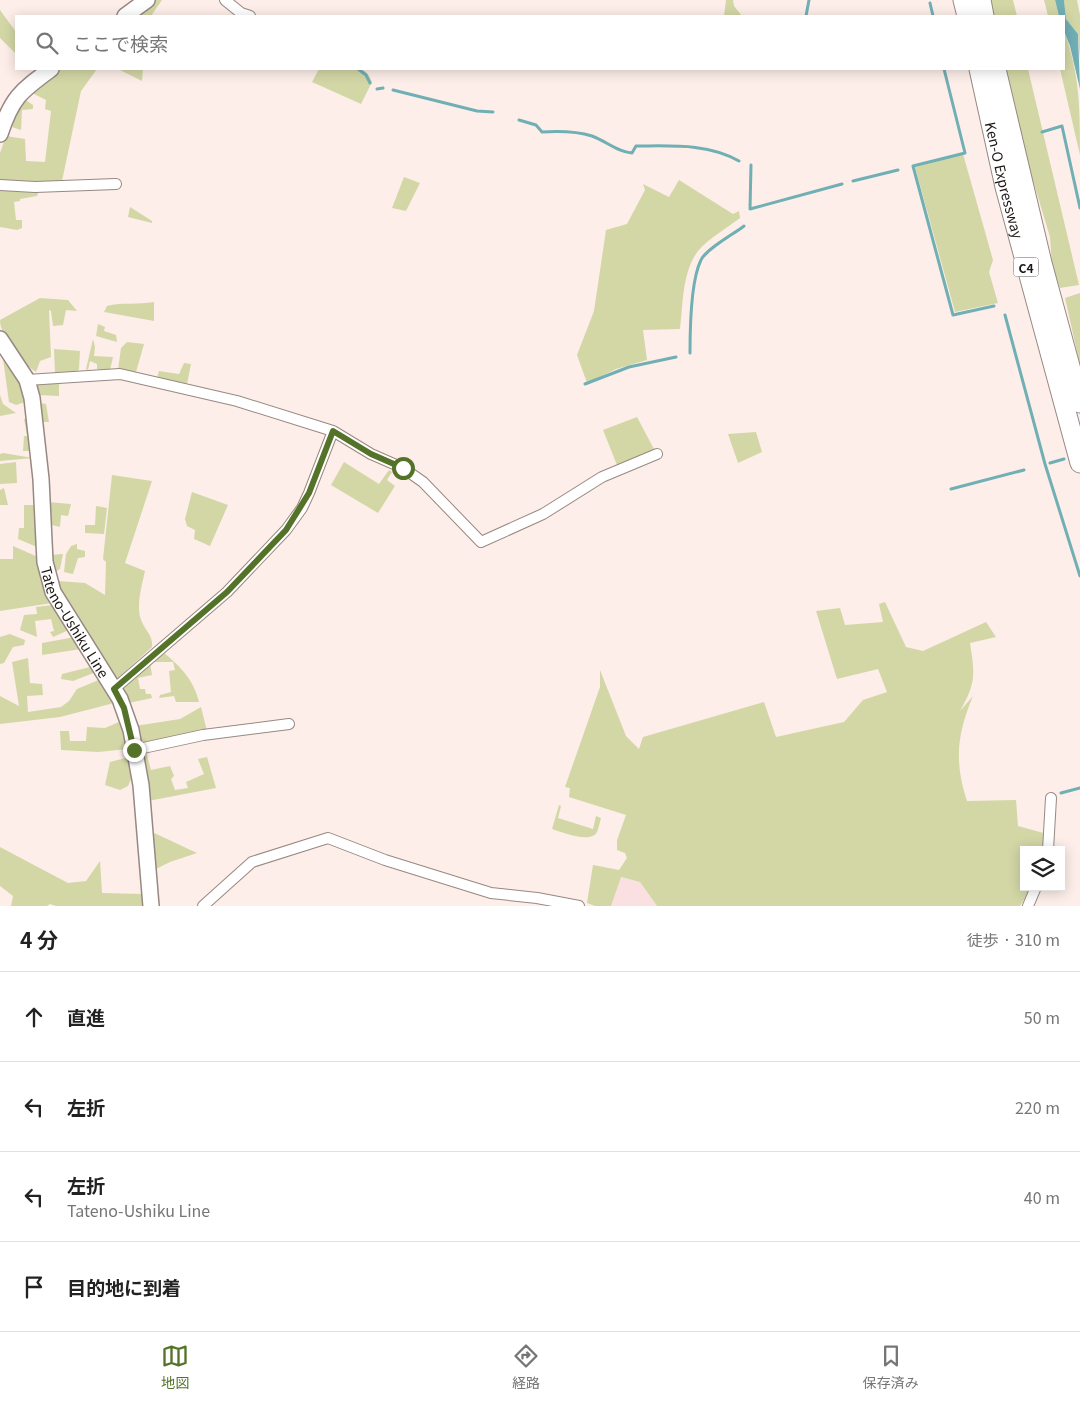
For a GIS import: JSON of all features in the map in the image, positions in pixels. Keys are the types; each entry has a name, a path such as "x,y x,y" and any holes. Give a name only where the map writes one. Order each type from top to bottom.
{"highway":[{"path":"963,0 967,15"},
{"path":"981,0 984,15"},
{"name":"Ken-O Expressway","path":"979,70 1005,187 1080,463"},
{"name":"Ken-O Expressway","path":"996,70 1040,254 1080,402"}],"main road":[{"path":"125,15 147,0"},
{"path":"0,134 14,100 20,92 49,70"},
{"name":"Tateno-Ushiku Line","path":"0,339 27,380 36,419 44,545 48,576 53,592 124,708 141,785 151,906"}],"street":[{"path":"225,0 241,13 247,15"},
{"path":"0,185 116,184"},
{"path":"27,380 120,374 238,401 333,431 371,454 403,468 423,482 481,542 543,514 602,477 657,454"},
{"path":"114,689 227,592 286,530 309,493 333,431"},
{"path":"134,750 203,735 289,724"},
{"path":"1048,846 1051,798"},
{"path":"203,906 252,862 328,838 385,860 491,893 538,898 579,906"},
{"path":"1028,906 1034,891"}],"shaded area":[{"path":"620,877 640,882 657,906 611,906"}],"green space":[{"path":"154,0 162,0 152,15 132,15"},
{"path":"726,0 733,0 734,6 741,15 724,15"},
{"path":"989,0 1013,0 1017,15 993,15"},
{"path":"1044,0 1055,0 1059,15 1048,15"},
{"path":"1064,0 1077,0 1080,15 1080,59 1078,34 1066,19"},
{"path":"0,10 15,31 15,53 0,38"},
{"path":"1065,34 1073,62 1078,92 1080,155 1060,70 1065,70"},
{"path":"59,70 96,70 81,91 62,181 0,181 0,153 6,136 25,139 26,161 45,162 51,111 45,109 46,100 30,92"},
{"path":"120,70 143,70 142,81"},
{"path":"318,70 363,70 368,74 372,82 361,104 312,82"},
{"path":"1005,70 1028,70 1079,285 1060,288 1052,265 1050,237 1032,177"},
{"path":"27,95 27,101 33,105 33,109 22,110 21,130 12,127 19,107"},
{"path":"963,154 993,260 989,272 998,303 955,312 915,167"},
{"path":"404,177 420,183 406,211 392,208"},
{"path":"679,180 733,214 739,211 740,218 707,242 693,259 684,289 680,329 643,330 647,360 616,369 587,383 577,355 594,311 606,230 627,224 645,190 643,184 669,197"},
{"path":"0,188 39,191 37,196 14,202 16,220 22,220 22,228 17,230 0,227"},
{"path":"130,207 152,221 152,223 128,217"},
{"path":"1080,293 1080,365 1065,298"},
{"path":"40,298 68,300 77,311 66,310 63,325 53,326 51,311 49,310 51,357 40,361 36,372 24,362 8,342 0,320"},
{"path":"154,302 154,321 104,312 107,306"},
{"path":"98,324 105,327 104,331 116,335 117,342 96,336"},
{"path":"93,339 95,347 94,356 113,357 110,370 97,369 97,364 90,361 88,370 86,369"},
{"path":"127,342 144,344 136,372 118,370 121,348"},
{"path":"54,349 80,351 79,369 76,372 55,374"},
{"path":"6,356 15,371 25,402 16,405 9,402 3,359"},
{"path":"184,363 191,364 187,384 157,378 159,371 179,374"},
{"path":"59,381 59,396 38,395 38,382"},
{"path":"0,395 3,404 16,413 0,416"},
{"path":"40,403 46,404 49,422 41,422"},
{"path":"637,417 655,451 617,465 603,430"},
{"path":"24,419 28,419 33,451 23,451 24,436 27,436"},
{"path":"756,432 762,452 738,463 728,434"},
{"path":"0,454 33,458 0,461"},
{"path":"16,462 17,483 0,484 0,464"},
{"path":"344,462 379,484 389,470 392,472 387,480 395,486 378,513 331,485"},
{"path":"112,475 152,481 125,563 145,571 139,610 142,622 151,639 152,647 116,680 64,599 58,581 85,583 105,595 106,562 103,559"},
{"path":"4,488 8,505 0,505 0,490"},
{"path":"192,492 228,505 210,546 194,539 195,530 187,526 185,519"},
{"path":"47,502 71,504 68,516 61,515 60,527 48,524"},
{"path":"24,505 36,505 37,547 18,539 19,528 24,528"},
{"path":"96,506 107,508 104,534 85,533 85,525 95,525"},
{"path":"77,544 77,549 85,551 85,557 78,558 73,574 64,572 66,554 71,546"},
{"path":"13,546 38,557 52,603 0,611 0,559 13,559"},
{"path":"63,554 60,569 53,573 50,555"},
{"path":"885,602 906,647 923,651 986,622 996,637 970,643 973,663 972,686 960,711 973,696 963,723 959,748 960,773 967,801 1016,800 1018,826 1047,834 1043,846 1020,846 1020,891 1029,891 1020,906 657,906 640,882 621,877 611,906 595,906 587,903 593,865 619,870 627,858 625,853 617,850 617,840 626,815 569,797 570,788 565,787 600,687 600,670 626,736 639,749 643,737 764,702 776,737 844,722 863,700 887,692 878,669 837,679 816,611 840,608 845,625 883,622 879,604"},
{"path":"53,605 71,629 53,637 50,632 54,631 51,619 35,621 37,637 20,630 24,615 37,614 36,607"},
{"path":"10,634 25,640 24,645 13,647 4,663 0,664 0,637"},
{"path":"75,637 81,649 42,655 42,643"},
{"path":"85,652 96,672 73,681 61,679 62,674 90,667"},
{"path":"163,652 186,674 194,687 199,702 176,702 174,696 159,698 160,695 171,692 169,671 175,670 173,662 151,662"},
{"path":"28,658 30,683 42,684 43,695 27,696 28,712 61,707 69,701 77,689 101,679 118,705 128,749 98,752 61,750 60,731 69,731 70,741 86,741 87,727 105,728 119,722 114,703 60,717 0,724 0,696 19,706 12,662"},
{"path":"150,663 152,675 138,678 140,689 145,689 146,694 151,694 152,698 129,703 121,685"},
{"path":"201,707 207,731 139,746 135,726 180,719"},
{"path":"146,752 151,770 170,766 174,776 171,779 175,790 188,788 186,782 204,774 198,759 207,757 216,788 148,801 139,754"},
{"path":"129,757 133,775 128,786 120,790 105,785 110,762"},
{"path":"559,805 561,806 558,818 593,829 596,816 601,818 597,832 589,837 583,837 552,829"},
{"path":"150,831 197,853 170,862 152,871"},
{"path":"0,847 68,883 86,881 100,861 102,893 143,894 145,906 56,906 50,904 47,906 11,906 13,896 0,886"}],"water":[{"path":"1055,0 1064,0 1066,19 1078,34 1080,89 1070,46 1065,34 1065,15 1059,15"}],"waterway":[{"path":"806,15 809,0"},
{"path":"930,3 933,15"},
{"path":"359,70 366,75 370,83"},
{"path":"944,70 965,153 913,166 953,315 994,306"},
{"path":"377,89 383,88"},
{"path":"393,90 477,111 493,112"},
{"path":"519,120 536,125 542,132 580,133 592,136 616,148 632,153 636,146 689,147 715,151 739,161"},
{"path":"1042,132 1062,126 1080,208"},
{"path":"751,165 750,209 842,184"},
{"path":"853,181 898,170"},
{"path":"690,353 693,292 701,260 714,247 744,226"},
{"path":"1005,315 1045,464 1080,576"},
{"path":"585,384 629,367 676,357"},
{"path":"1050,463 1064,459"},
{"path":"951,489 1024,470"},
{"path":"1061,793 1080,788"}],"route":[{"path":"134,750 131,730 124,708 114,689 227,592 286,530 302,508 323,460 333,431 371,454 403,468"}]}
